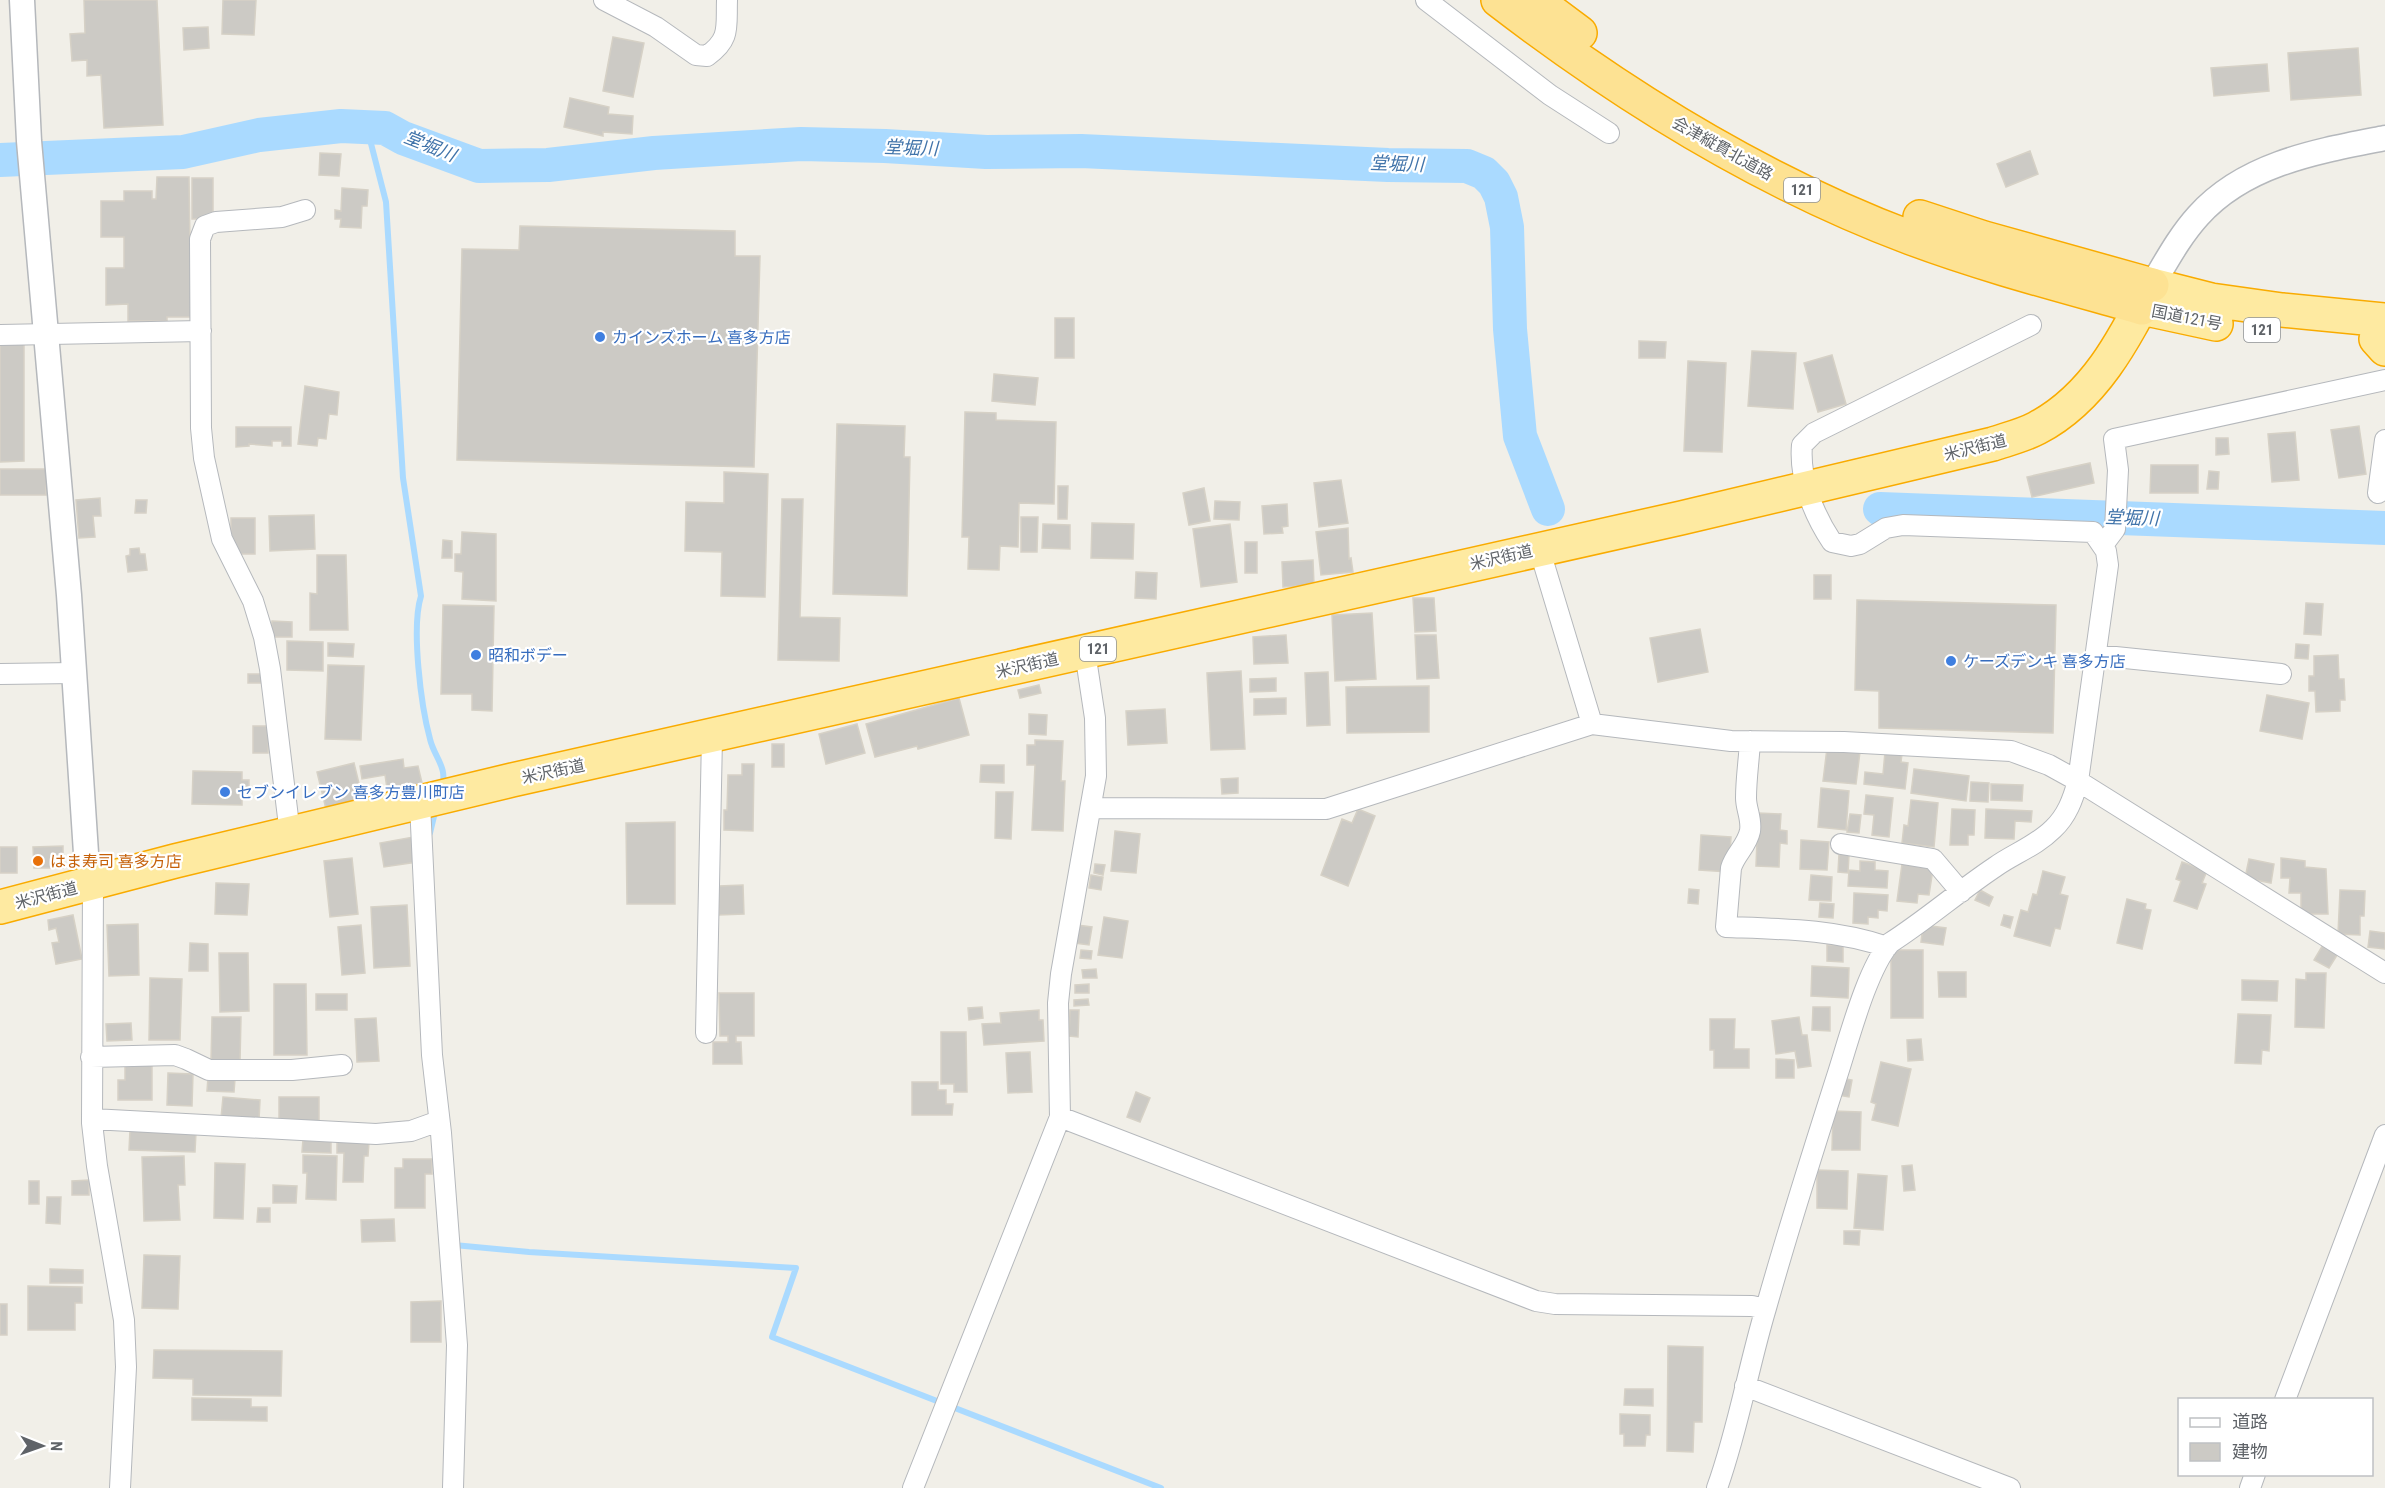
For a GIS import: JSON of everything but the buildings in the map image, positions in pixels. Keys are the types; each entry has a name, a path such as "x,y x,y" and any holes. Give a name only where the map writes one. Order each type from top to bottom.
{"highway":[{"name":"会津縦貫北道路","path":"1498,0 1551,40 1667,117 1762,170 1831,204 1909,237 1976,261 2147,296"},
{"name":"会津縦貫北道路","path":"1536,0 1572,28 1681,99 1771,149 1839,183 1917,216 2147,296"},
{"name":"国道121号","path":"2147,296 2214,323 2273,332 2383,337"},
{"name":"米沢街道","path":"0,907 93,882 512,780 1539,548 1682,518 1807,486 1994,444 2036,429 2082,396 2124,340 2147,296"}],"street":[{"path":"22,0 30,153 75,673 86,854 93,882 92,1119 97,1166 124,1320 126,1367 120,1488"},
{"path":"604,0 656,27 696,55 707,56 718,48 725,36 727,0"},
{"path":"1426,0 1550,95 1610,133"},
{"path":"2147,296 2173,250 2198,216 2231,188 2253,174 2323,151 2385,138"},
{"path":"290,834 264,637 253,601 222,539 204,458 201,428 200,239 205,226 216,222 282,217 305,210"},
{"path":"1717,1488 1728,1459 1765,1309 1853,1028 1876,968 1887,947 1996,866 2039,841 2067,812 2078,781 2108,565 2103,545 2093,532 1903,525 1886,528 1860,544 1851,546 1832,542 1822,527 1807,486 1802,463 1802,445 1814,433 2031,325"},
{"path":"0,336 201,331"},
{"path":"2103,545 2115,529 2118,470 2114,439 2385,380"},
{"path":"2378,493 2385,440"},
{"path":"1539,548 1592,724"},
{"path":"913,1488 1060,1117 1061,974 1096,776 1095,718 1085,652"},
{"path":"2096,655 2281,674"},
{"path":"0,674 75,673"},
{"path":"1096,808 1326,809 1592,724 1691,737 1750,741 1844,742 2011,751 2049,765 2078,781 2385,973"},
{"path":"706,1033 712,736"},
{"path":"1750,741 1746,801 1750,812 1750,829 1747,839 1733,859 1726,927 1814,931 1858,937 1887,947"},
{"path":"420,804 432,1055 457,1346 453,1488"},
{"path":"1841,844 1933,859 1961,892"},
{"path":"91,1057 175,1055 209,1070 292,1070 342,1065"},
{"path":"1060,1117 1536,1301 1555,1304 1752,1306 1765,1309"},
{"path":"92,1119 376,1134 411,1131 439,1121"},
{"path":"2286,1398 2385,1135"},
{"path":"1745,1386 2010,1488"}],"waterway":[{"name":"堂堀川","path":"0,160 183,152 259,135 341,126 385,128 403,138 479,166 548,165 654,153 801,144 986,152 1081,151 1388,165 1467,166 1484,173 1494,183 1501,197 1507,227 1510,329 1520,436 1548,509"},
{"path":"367,128 386,202 403,478 421,596 417,627 418,667 427,725 443,774 442,787"},
{"name":"堂堀川","path":"1880,509 2385,528"},
{"path":"430,833 436,808"},
{"path":"454,1245 529,1252 796,1268 772,1337 1161,1488"}],"place":[{"name":"カインズホーム 喜多方店","path":"600,337"},
{"name":"昭和ボデー","path":"476,655"},
{"name":"ケーズデンキ 喜多方店","path":"1951,661"},
{"name":"セブンイレブン 喜多方豊川町店","path":"225,792"},
{"name":"はま寿司 喜多方店","path":"38,861"}]}
